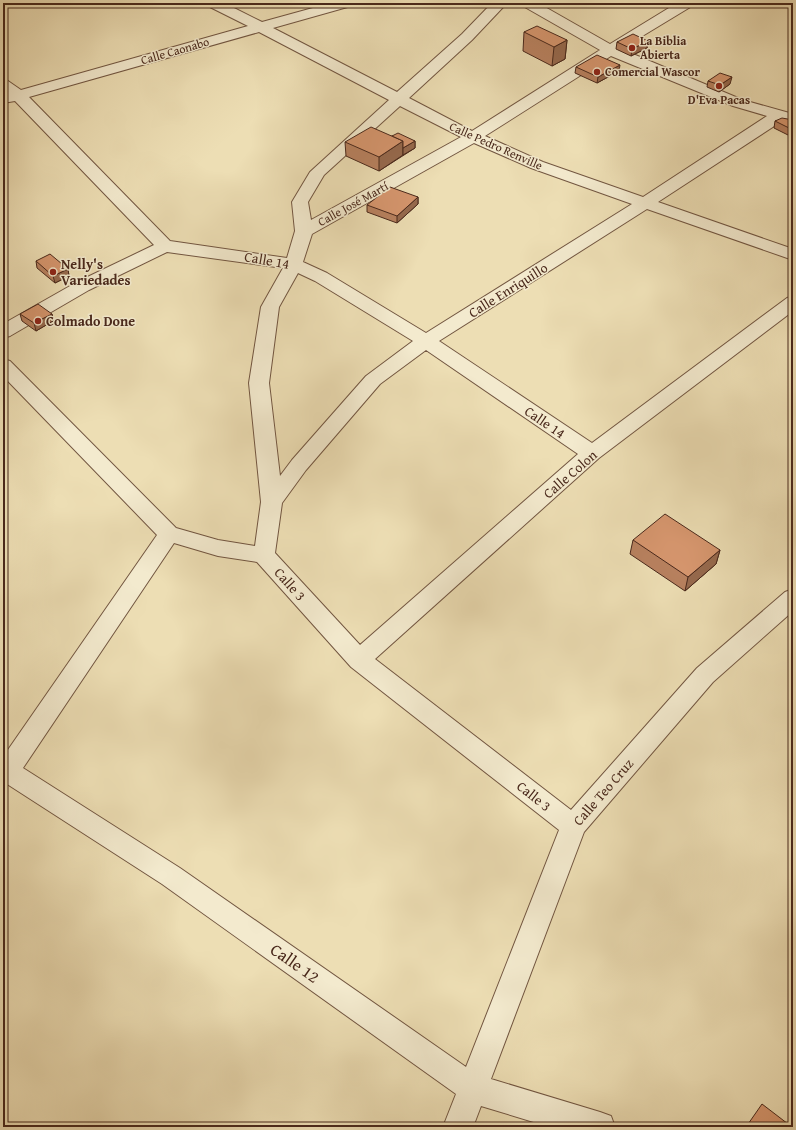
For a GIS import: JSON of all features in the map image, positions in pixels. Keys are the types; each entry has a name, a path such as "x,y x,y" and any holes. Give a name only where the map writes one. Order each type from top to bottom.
{"street":[{"name":"Calle Pedro Renville","path":"213,3 400,98 473,137 537,165 793,255"},
{"name":"Calle Caonabo","path":"11,97 346,3"},
{"path":"304,231 300,202 318,172 467,37 500,3"},
{"path":"528,3 610,50 738,103 785,117"},
{"name":"Calle José Martí","path":"264,555 272,502 259,383 270,307 294,264 304,231 473,137 687,3"},
{"path":"3,84 11,97 165,246 83,286 3,332"},
{"name":"Calle Enriquillo","path":"272,502 299,465 373,380 426,341 644,203 785,117"},
{"name":"Calle 14","path":"165,246 294,264 321,277 426,341 592,453"},
{"name":"Calle Colon","path":"359,660 592,453 793,302"},
{"name":"Calle 3","path":"3,365 169,534 218,548 264,555 359,660 572,826"},
{"path":"4,771 169,534"},
{"name":"Calle Teo Cruz","path":"458,1127 572,826 706,675 793,598"},
{"name":"Calle 12","path":"4,771 171,876 473,1089 600,1127"}],"building":[{"path":"537,26 567,40 554,47 524,32"},
{"path":"633,34 648,41 632,49 617,42"},
{"path":"597,55 620,65 598,77 576,67"},
{"path":"720,73 732,77 720,85 708,81"},
{"path":"782,118 793,120 793,128 791,129 775,121"},
{"path":"371,127 403,141 379,157 345,142"},
{"path":"398,133 415,141 403,148 403,141 392,136"},
{"path":"390,187 418,197 397,216 367,205"},
{"path":"50,254 68,269 53,276 36,261"},
{"path":"38,304 52,314 34,323 20,314"},
{"path":"665,514 720,550 688,577 633,540"},
{"path":"762,1104 792,1127 746,1127"},
{"path":"323,1124 332,1127 322,1127"}],"place":[{"name":"La Biblia Abierta","path":"632,48"},
{"name":"Comercial Wascor","path":"597,72"},
{"name":"D'Eva Pacas","path":"719,86"},
{"name":"Nelly's Variedades","path":"53,272"},
{"name":"Colmado Done","path":"38,321"}]}
